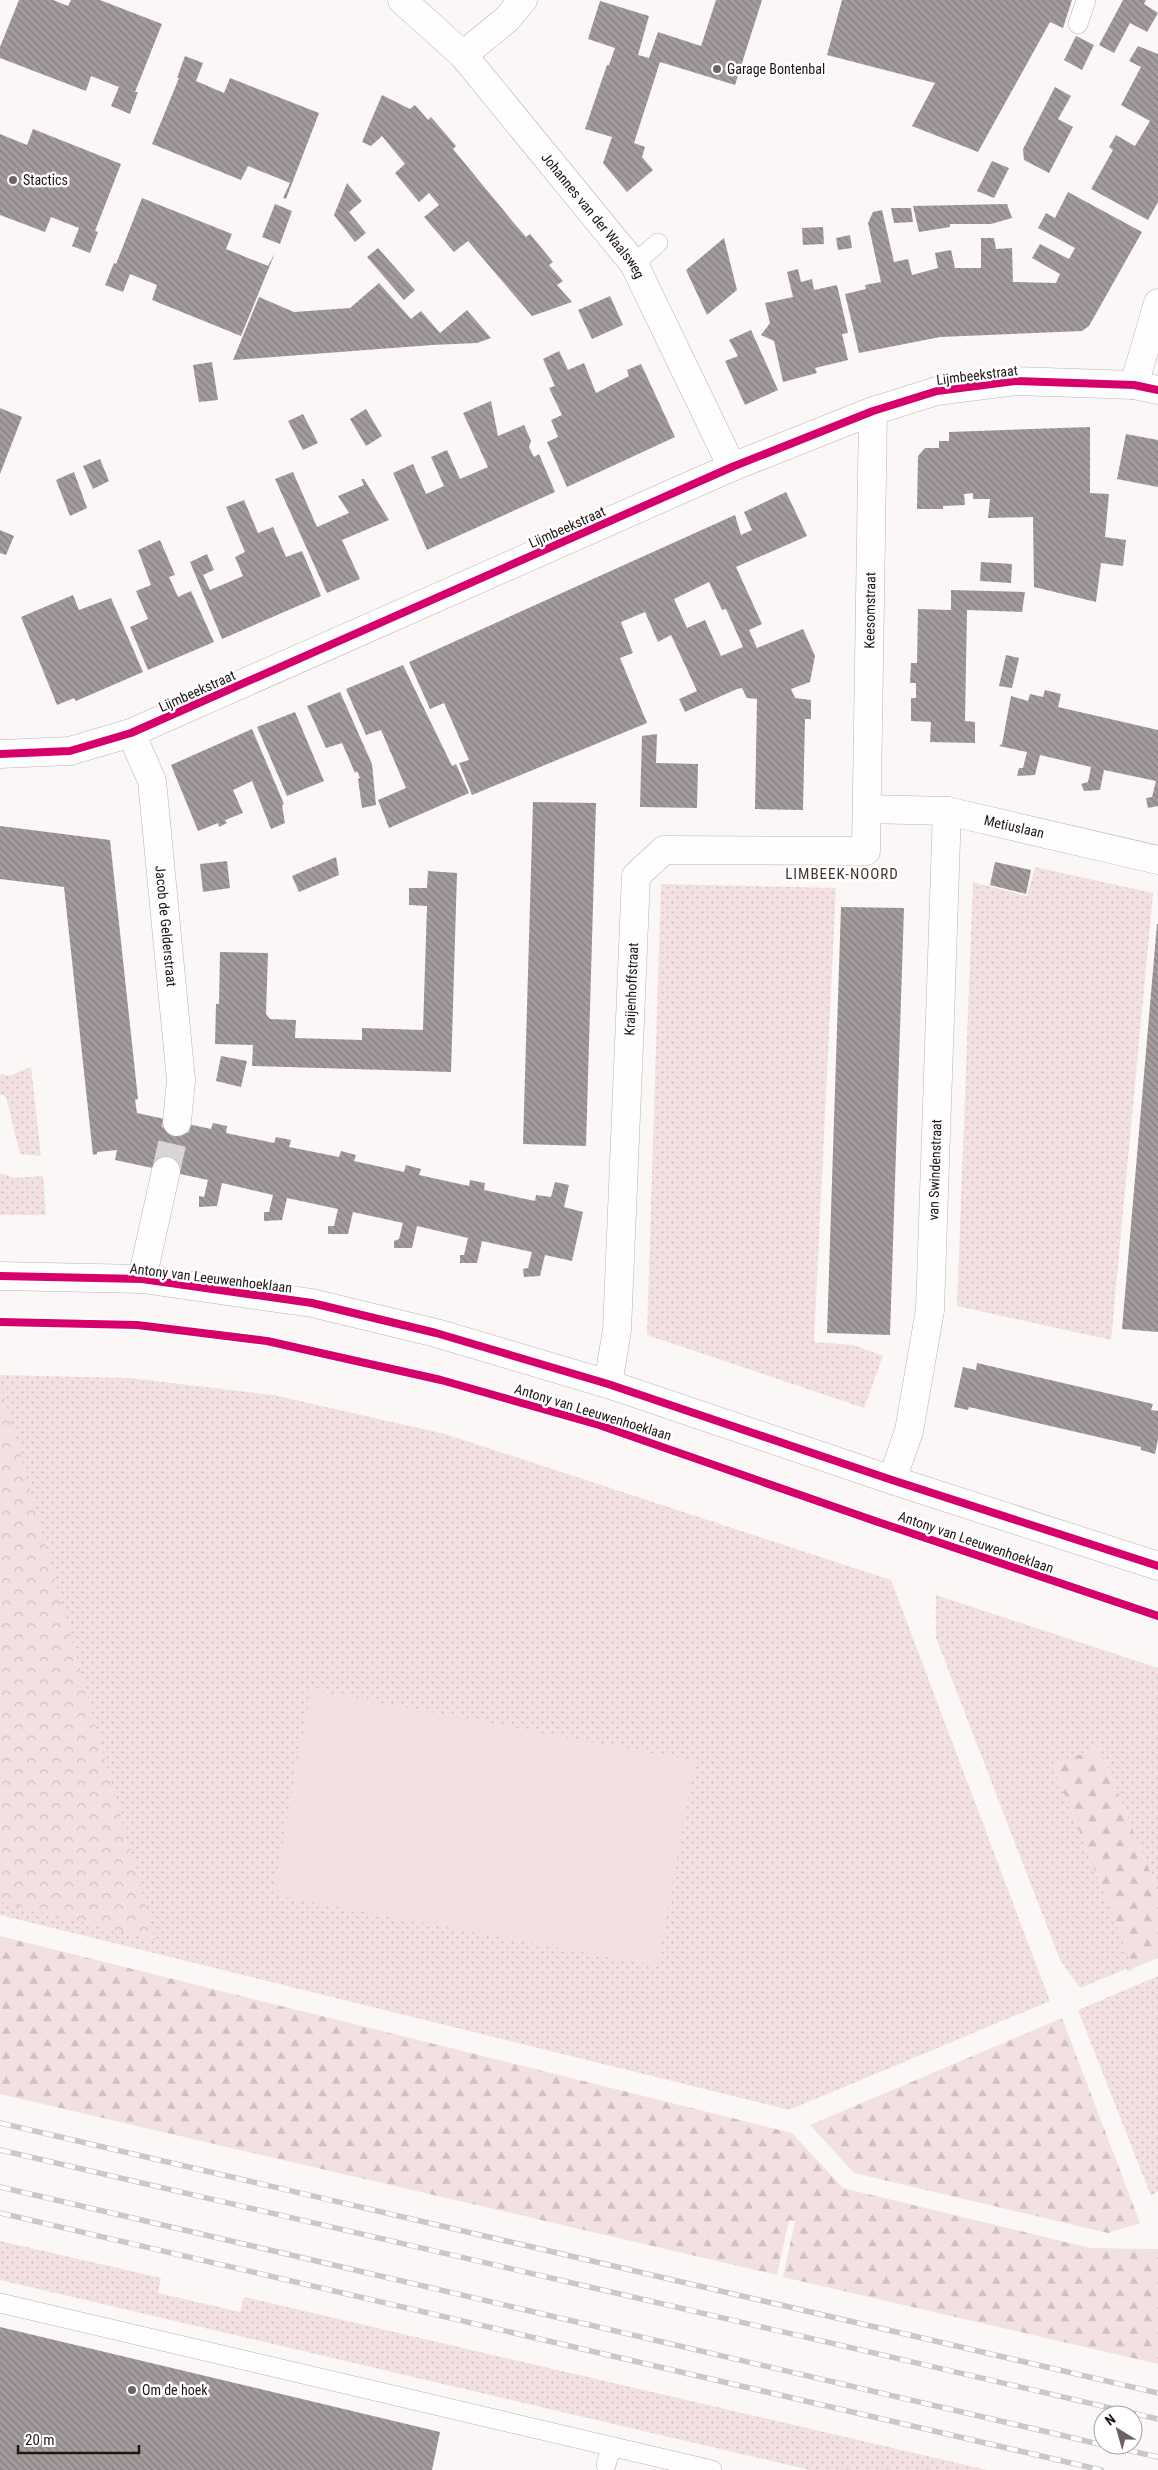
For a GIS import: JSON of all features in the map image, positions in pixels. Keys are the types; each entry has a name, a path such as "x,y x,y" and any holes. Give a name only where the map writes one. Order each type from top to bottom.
{"street":[{"name":"Johannes van der Waalsweg","path":"402,0 463,55 634,264 732,467"},
{"path":"463,55 507,18 524,0"},
{"path":"1146,388 1158,302"},
{"name":"Lijmbeekstraat","path":"0,754 70,751 131,733 732,467 873,411 937,390 1015,381 1146,388"},
{"name":"Keesomstraat","path":"867,809 873,411"},
{"name":"Jacob de Gelderstraat","path":"131,733 152,781 181,1080 177,1122"},
{"name":"Metiuslaan","path":"867,809 947,811 1158,860"},
{"name":"Kraijenhoffstraat","path":"608,1384 618,1330 636,876 664,850 866,851 867,809"},
{"name":"van Swindenstraat","path":"892,1480 909,1431 930,1310 947,811"},
{"path":"142,1279 166,1171"},
{"name":"Antony van Leeuwenhoeklaan","path":"0,1276 142,1279 312,1304 436,1333 608,1384 892,1480 1158,1566"}],"lane":[{"path":"1078,24 1086,0"},
{"path":"634,264 658,243"},
{"path":"0,2303 712,2470"},
{"path":"606,2465 611,2447"}],"green space":[{"path":"1035,867 1153,893 1111,1340 957,1306 973,882 1027,896"},
{"path":"661,884 836,888 814,1342 853,1345 883,1356 864,1408 647,1335"},
{"path":"31,1067 41,1156 20,1154 6,1097 0,1094 0,1074 9,1076"},
{"path":"0,1173 15,1178 43,1176 46,1215 0,1215"},
{"path":"0,1375 130,1378 273,1395 445,1434 891,1580 1050,2001 789,2110 0,1915"},
{"path":"1,1385 155,1940 0,1902"},
{"path":"936,1595 1158,1668 1158,1891 1099,1747 1053,1765 1134,1968 1128,1972 1126,1969 1080,1988 1060,1960 936,1638"},
{"path":"311,1690 695,1761 657,1966 273,1895"},
{"path":"1099,1747 1158,1891 1158,1958 1134,1968 1053,1765"},
{"path":"0,1936 792,2133 843,2188 1090,2248 1158,2249 1158,2364 783,2277 795,2221 789,2220 777,2275 0,2094"},
{"path":"1158,1976 1158,2191 1151,2196 1078,2010"},
{"path":"1062,2018 1140,2223 1108,2233 854,2173 810,2125"},
{"path":"0,2241 161,2278 158,2293 240,2312 244,2297 987,2470 810,2470 0,2280"}],"building":[{"path":"19,0 53,0 68,6 71,0 100,0 162,24 135,92 138,92 130,114 111,106 119,87 91,76 86,91 0,58 0,47"},
{"path":"716,0 762,0 735,85 660,62 634,143 645,147 642,157 653,170 627,192 603,163 612,137 585,129 607,65 609,65 615,48 588,39 600,1 649,16 638,55 649,58 658,32 701,46"},
{"path":"842,0 1072,0 1063,28 1050,22 978,152 912,126 935,83 827,55"},
{"path":"1123,0 1146,0 1144,4 1158,13 1147,32 1130,23 1114,53 1099,45"},
{"path":"1076,36 1094,45 1082,70 1064,60"},
{"path":"1138,46 1158,54 1158,202 1148,220 1091,189 1113,150 1109,147 1116,135 1135,146 1150,121 1121,105 1141,67 1129,61"},
{"path":"185,56 203,63 196,81 224,93 230,78 319,113 286,199 283,198 290,183 248,166 241,180 152,144 179,78 177,78"},
{"path":"1055,87 1071,96 1058,119 1073,127 1049,173 1024,160 1023,149"},
{"path":"382,95 410,109 415,105 428,120 431,117 456,146 453,149 513,222 526,237 530,234 553,262 549,265 563,281 557,285 572,302 532,316 468,241 454,252 424,217 439,205 429,193 419,202 395,173 405,164 382,136 371,146 362,142"},
{"path":"33,129 121,164 95,231 98,232 90,253 72,246 79,228 51,217 45,232 0,215 0,134 27,145"},
{"path":"992,161 1009,168 994,198 977,191"},
{"path":"347,183 362,201 349,212 366,233 355,242 334,215"},
{"path":"1068,192 1142,232 1089,326 1082,331 940,337 859,353 845,294 866,289 865,285 881,282 868,223 873,212 882,210 894,262 908,259 912,275 938,268 935,253 951,250 955,268 981,268 981,238 994,238 996,249 1012,248 1013,282 1056,283 1060,274 1032,258 1040,244 1069,259 1075,248 1038,228 1046,213 1055,218"},
{"path":"142,198 232,234 226,249 268,266 275,253 241,336 152,300 157,285 130,274 123,292 105,285 114,263 116,264"},
{"path":"275,204 292,211 280,244 262,237"},
{"path":"1007,204 1012,218 991,224 950,224 950,227 919,232 913,206"},
{"path":"891,208 911,208 913,222 894,223"},
{"path":"823,227 824,244 803,245 802,228"},
{"path":"850,235 852,248 838,250 836,238"},
{"path":"724,238 737,290 707,315 686,270"},
{"path":"378,248 415,290 404,300 367,257"},
{"path":"798,269 801,282 812,279 814,290 837,285 848,333 842,334 848,360 815,368 817,373 783,382 774,341 761,335 770,323 765,303 793,297 787,272"},
{"path":"379,283 411,319 421,311 440,333 467,310 491,338 477,343 233,360 259,297 294,312 350,308"},
{"path":"610,296 623,325 592,339 578,310"},
{"path":"751,330 778,390 745,405 725,361 738,356 729,340"},
{"path":"559,351 568,370 584,363 596,393 629,376 627,370 641,364 675,437 567,487 547,442 558,437 551,420 562,415 549,388 555,386 543,359"},
{"path":"212,362 218,400 199,402 193,365"},
{"path":"491,401 498,436 524,425 531,441 529,447 534,457 539,454 555,492 427,550 393,473 413,464 426,494 444,486 431,457 447,450 460,479 488,467 463,413"},
{"path":"0,408 22,417 0,474"},
{"path":"366,409 382,436 366,446 350,419"},
{"path":"303,414 318,443 303,450 288,421"},
{"path":"1090,427 1090,493 1109,494 1105,537 1126,540 1123,566 1101,563 1096,602 1034,587 1033,517 988,518 990,499 973,499 973,493 964,494 965,505 943,506 943,509 917,509 918,456 925,448 939,448 939,441 949,441 949,432"},
{"path":"1126,434 1158,440 1158,487 1117,479"},
{"path":"100,459 109,481 93,489 83,466"},
{"path":"74,472 87,508 70,516 56,480"},
{"path":"293,472 317,527 349,513 338,496 364,485 361,479 364,479 389,520 342,540 360,579 327,593 275,479"},
{"path":"786,492 807,536 736,567 762,624 749,630 757,648 803,629 815,656 810,682 791,689 795,698 811,700 811,719 805,719 803,810 755,809 757,699 747,698 742,688 685,712 679,699 697,691 671,635 658,642 645,612 621,622 633,653 620,658 647,723 472,795 459,763 469,760 444,703 430,709 409,662 735,515 741,535 752,530 744,512","holes":["709,582 722,610 726,609 743,647 721,656 705,620 687,628 674,599"]},
{"path":"244,500 258,533 273,527 286,557 302,551 321,596 222,639 190,562 207,554 214,570 203,575 210,590 243,576 235,557 245,552 226,507"},
{"path":"0,530 14,536 6,555 0,553"},
{"path":"160,540 175,575 169,577 178,597 191,591 214,642 148,670 130,627 148,619 136,591 151,585 138,550"},
{"path":"981,562 1012,564 1011,583 980,581"},
{"path":"951,590 1025,592 1022,612 967,610 965,721 975,722 975,743 930,742 931,722 911,721 911,698 916,698 916,683 910,683 911,663 917,663 918,609 951,610"},
{"path":"73,595 79,610 111,598 143,672 76,701 74,698 57,705 21,617"},
{"path":"1006,655 1019,658 1012,688 999,686"},
{"path":"403,665 452,766 456,764 469,793 389,828 378,800 406,788 381,730 366,735 346,689"},
{"path":"1045,690 1061,694 1058,707 1158,730 1158,806 1148,808 1146,798 1152,797 1156,781 1104,770 1100,790 1084,791 1081,784 1088,782 1091,767 1040,755 1035,775 1017,776 1019,768 1023,768 1027,752 999,746 1002,744 1011,696 1028,701 1030,694 1043,697"},
{"path":"340,692 372,764 376,805 362,808 358,779 360,778 357,771 355,773 342,743 326,748 307,706"},
{"path":"295,712 324,781 287,796 257,727"},
{"path":"252,729 284,804 282,805 285,823 271,829 252,781 233,790 243,813 225,820 227,823 219,827 218,823 198,831 171,765"},
{"path":"657,734 656,763 698,764 697,808 640,807 642,736"},
{"path":"533,802 596,803 586,1146 523,1144"},
{"path":"0,826 110,840 138,1099 135,1100 137,1113 211,1129 213,1123 227,1126 226,1133 274,1143 276,1137 291,1140 289,1147 339,1157 341,1151 356,1155 354,1161 404,1172 406,1165 421,1169 419,1175 469,1186 470,1180 485,1183 484,1190 535,1201 536,1195 551,1197 555,1182 569,1185 564,1207 583,1212 572,1261 545,1255 540,1276 524,1277 523,1269 528,1268 532,1252 482,1241 477,1263 460,1263 460,1255 464,1255 468,1238 417,1226 412,1248 394,1248 394,1241 399,1239 403,1223 353,1212 348,1234 328,1234 328,1226 334,1226 338,1209 287,1198 282,1220 264,1221 264,1212 269,1212 273,1195 222,1183 217,1206 199,1207 199,1196 204,1197 208,1180 115,1160 117,1150 97,1152 97,1154 93,1155 64,887 0,879"},
{"path":"336,857 339,875 299,892 292,876"},
{"path":"227,861 230,888 203,892 200,864"},
{"path":"995,862 1031,870 1026,894 990,885"},
{"path":"428,871 457,873 451,1072 252,1066 253,1045 215,1044 216,1004 219,1004 220,952 268,953 266,1014 270,1019 296,1020 295,1038 362,1040 362,1028 423,1030 427,906 409,905 409,888 427,888"},
{"path":"841,907 904,908 890,1335 827,1333"},
{"path":"1158,924 1158,1332 1122,1329"},
{"path":"221,1056 247,1061 241,1087 216,1081"},
{"path":"977,1363 1153,1404 1151,1410 1158,1411 1158,1439 1155,1454 1141,1450 1141,1447 969,1407 968,1410 954,1407 963,1367 976,1370"},
{"name":"Om de hoek","path":"0,2327 440,2432 432,2470 0,2470"}],"tunnel":[{"path":"166,1171 177,1122"}],"railway":[{"path":"0,2123 1158,2393"},
{"path":"0,2150 1158,2419"},
{"path":"0,2187 1093,2443"},
{"path":"0,2213 1101,2470"},
{"path":"1143,2454 1158,2457"}],"cycle path":[{"path":"0,754 70,751 131,733 732,467 873,411 937,391 1015,381 1134,385 1158,390"},
{"path":"0,1276 142,1279 312,1303 436,1333 608,1384 892,1480 1158,1566"},
{"path":"0,1322 137,1325 267,1341 441,1380 599,1425 878,1522 1158,1616"}],"place":[{"name":"Garage Bontenbal","path":"717,69"},
{"name":"Stactics","path":"13,180"},
{"name":"Om de hoek","path":"132,2390"}],"district":[{"name":"LIMBEEK-NOORD","path":"842,874"}]}
